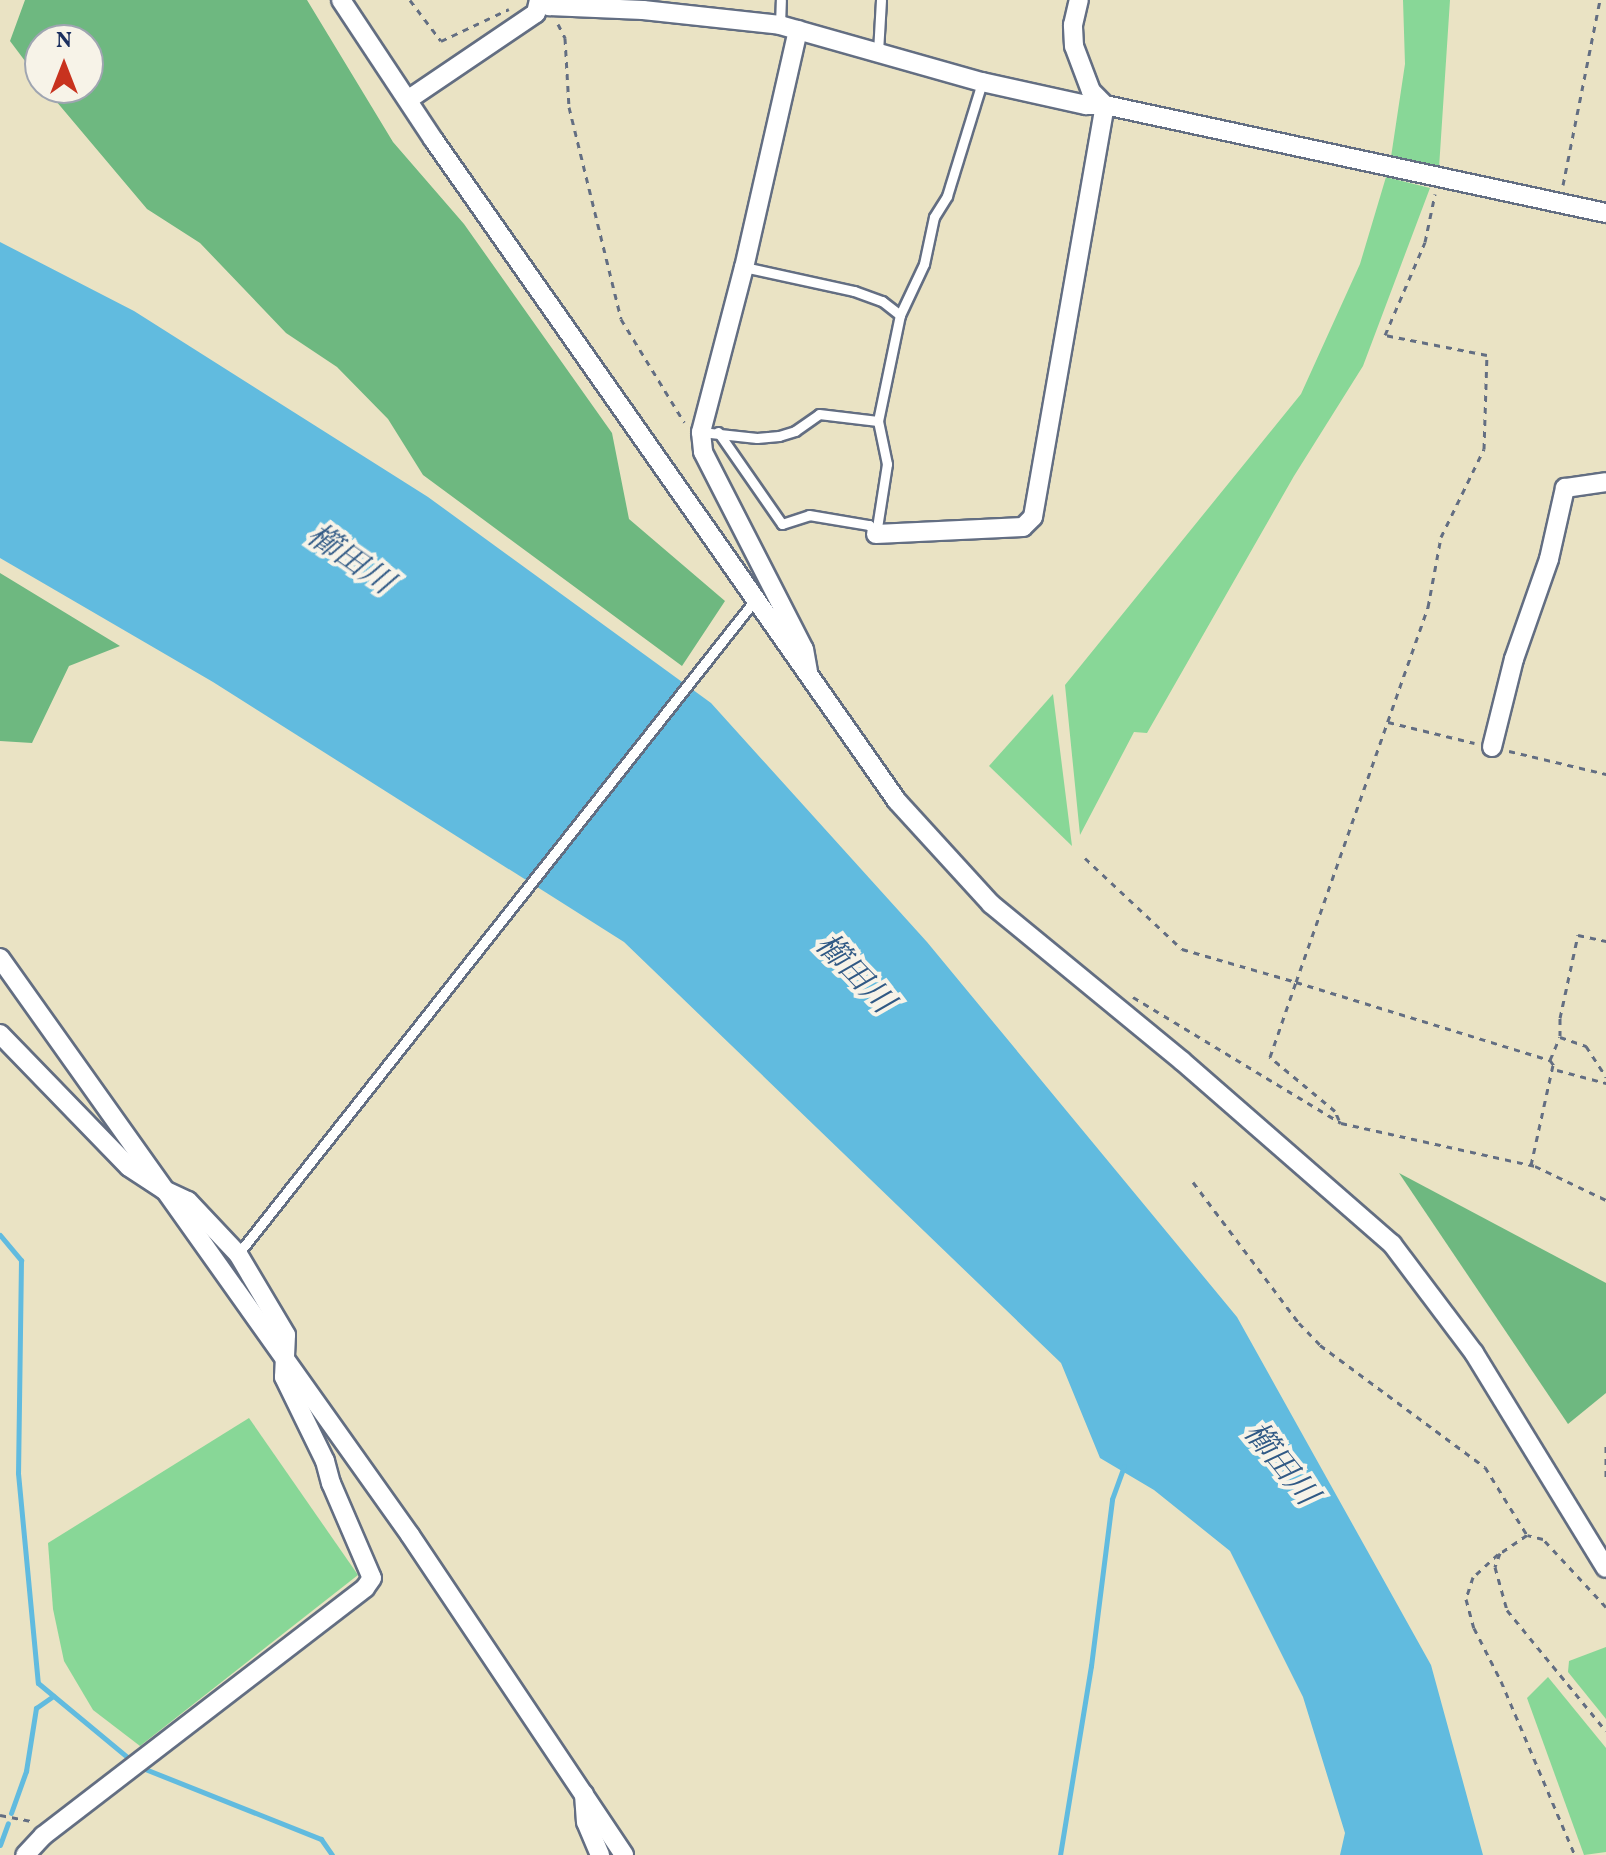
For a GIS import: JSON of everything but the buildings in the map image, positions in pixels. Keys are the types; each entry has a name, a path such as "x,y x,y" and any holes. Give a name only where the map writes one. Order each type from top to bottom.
{"street":[{"path":"341,0 749,608 810,679 897,801 942,853 1012,922 1105,997 1392,1244 1474,1353 1606,1568"},
{"path":"409,99 536,13 539,0 549,6 655,11 789,28 982,82 1086,105 1105,105 1606,213"},
{"path":"1079,0 1073,25 1074,46 1091,91 1105,105"},
{"path":"789,28 744,267 702,430 703,452 804,649 810,679"},
{"path":"876,534 1023,527 1033,517 1105,105"},
{"path":"1492,747 1514,659 1549,559 1565,488 1606,482"},
{"path":"0,958 410,1535 624,1855"},
{"path":"0,1034 129,1167 164,1190 188,1201 238,1254 286,1335 284,1377 325,1461 331,1483 372,1578 365,1588 56,1825 25,1855"},
{"path":"584,1794 586,1822 600,1855"}],"lane":[{"path":"781,0 789,28"},
{"path":"878,52 881,0"},
{"path":"876,534 887,464 878,421 900,315 924,264 934,217 947,196 982,82"},
{"path":"744,267 854,291 882,301 900,315"},
{"path":"702,430 757,438 795,431 819,414 878,421"},
{"path":"702,430 782,524 809,515 869,525 876,534"},
{"path":"238,1254 749,608"}],"path":[{"path":"410,0 441,41 511,9"},
{"path":"1560,203 1600,0"},
{"path":"549,6 565,38 569,107 621,319 702,430"},
{"path":"1341,1123 1335,1111 1270,1057 1428,607 1441,537 1484,449 1487,355 1385,335 1425,242 1438,178"},
{"path":"1388,722 1606,774"},
{"path":"1085,858 1182,949 1550,1060 1557,1070 1606,1083"},
{"path":"1550,1060 1560,1037 1560,1018 1578,935 1606,941"},
{"path":"1105,997 1139,997 1341,1123 1531,1165 1606,1200"},
{"path":"1560,1037 1586,1046 1606,1077"},
{"path":"1531,1165 1553,1065"},
{"path":"1193,1182 1299,1323 1320,1345 1485,1467 1527,1535 1543,1539 1554,1549 1606,1607"},
{"path":"1605,1449 1606,1480"},
{"path":"1527,1535 1473,1577 1466,1599 1474,1628 1514,1708 1575,1855"},
{"path":"1500,1553 1495,1567 1507,1610 1606,1731"},
{"path":"0,1815 56,1825"}],"green space":[{"path":"25,0 307,0 393,142 464,224 612,433 629,519 725,601 682,666 423,475 388,419 337,367 286,333 200,243 147,209 58,104 104,104 104,24 24,24 24,60 10,41"},
{"path":"1403,0 1450,0 1439,168 1391,157 1405,64"},
{"path":"1386,177 1430,188 1363,366 1294,476 1147,733 1134,732 1080,835 1065,685 1301,394 1360,264"},
{"path":"0,573 120,646 69,666 32,743 0,741"},
{"path":"1053,694 1072,846 989,766"},
{"path":"1399,1173 1606,1283 1606,1393 1568,1424"},
{"path":"249,1418 358,1575 140,1746 93,1710 64,1661 53,1609 48,1543"},
{"path":"1606,1647 1606,1719 1568,1672 1569,1661"},
{"path":"1548,1677 1606,1748 1606,1852 1584,1855 1527,1698"}],"water":[{"name":"櫛田川","path":"0,242 134,311 428,497 711,703 927,942 1237,1317 1431,1665 1483,1855 1340,1855 1345,1833 1303,1697 1230,1551 1154,1490 1100,1458 1061,1363 624,942 213,682 0,558"}],"waterway":[{"path":"0,1235 21,1260 18,1473 38,1683 132,1761"},
{"path":"1060,1855 1091,1666 1112,1499 1124,1466"},
{"path":"11,1813 26,1771 36,1708 53,1696"},
{"path":"140,1767 321,1839 332,1855"},
{"path":"0,1845 8,1823"}]}
